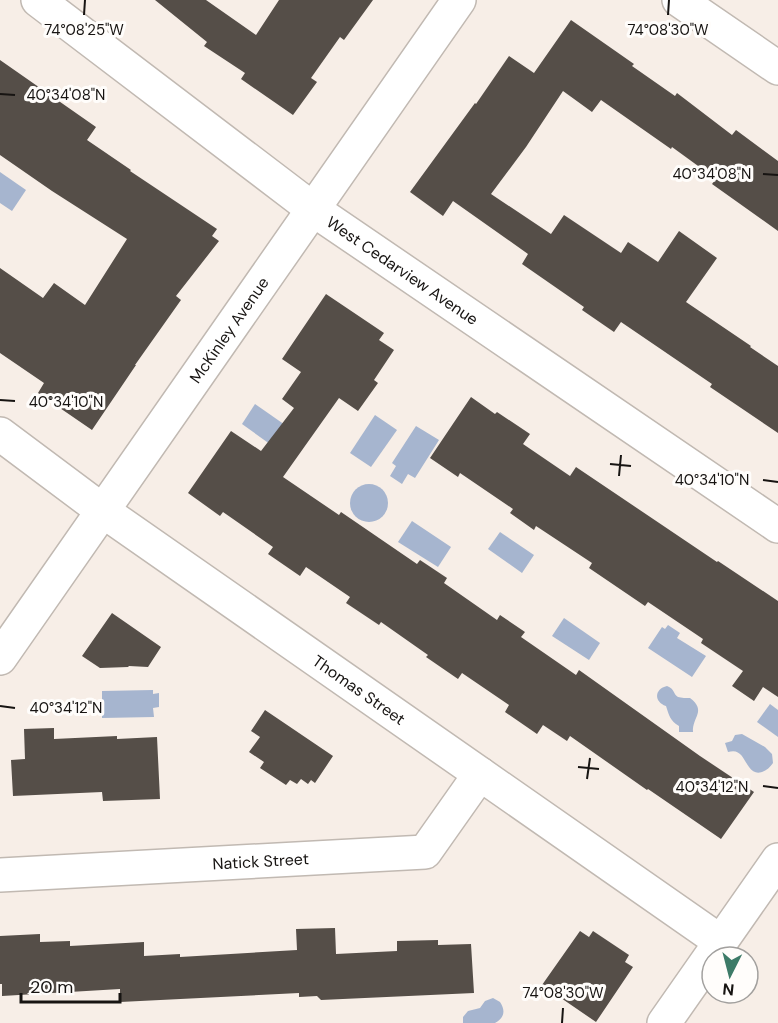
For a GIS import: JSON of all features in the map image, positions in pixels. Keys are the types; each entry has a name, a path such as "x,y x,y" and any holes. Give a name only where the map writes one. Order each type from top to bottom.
{"street":[{"name":"West Cedarview Avenue","path":"38,0 314,210 778,526"},
{"name":"McKinley Avenue","path":"0,658 459,0"},
{"path":"679,0 778,68"},
{"name":"Thomas Street","path":"0,434 103,511 721,942"},
{"name":"Natick Street","path":"0,875 424,852 480,774"},
{"path":"664,1023 778,860"}],"water":[{"path":"0,172 26,190 12,211 0,203"},
{"path":"255,404 288,427 274,447 242,424"},
{"path":"375,415 397,430 371,467 350,453"},
{"path":"416,426 439,440 415,478 408,474 402,484 390,476 396,466 392,463"},
{"path":"369,484 382,490 388,503 382,516 369,522 356,516 350,503 356,490"},
{"path":"412,521 451,547 438,567 398,542"},
{"path":"500,532 534,555 522,573 488,549"},
{"path":"564,618 600,643 589,660 552,636"},
{"path":"668,625 680,633 677,638 706,656 692,677 648,648 662,627 665,629"},
{"path":"667,686 678,697 690,698 698,707 693,732 679,732 679,726 672,720 666,706 659,702 658,693"},
{"path":"153,690 153,694 159,693 159,707 153,708 154,717 102,718 102,691"},
{"path":"770,704 778,710 778,737 757,722"},
{"path":"742,734 765,747 772,754 773,763 768,769 755,772 739,753 728,752 725,743 732,741 735,735"},
{"path":"493,998 500,1002 503,1008 502,1017 498,1021 495,1023 463,1023 463,1017 468,1011 480,1008 485,1001"}],"building":[{"path":"155,0 206,0 256,35 279,0 373,0 344,40 340,37 311,78 317,82 293,115 241,79 245,73 204,46 207,42"},
{"path":"571,20 675,96 677,93 732,135 736,130 778,161 778,231 712,184 716,179 601,100 592,112 563,91 491,194 551,234 564,215 621,253 628,242 658,262 679,231 717,258 686,302 778,366 778,433 710,387 712,384 621,322 614,332 582,310 584,307 522,264 528,254 453,201 443,216 410,192 509,56 534,73"},
{"path":"0,60 96,127 87,140 217,229 212,236 219,241 176,296 181,300 92,430 38,393 44,383 0,353 0,268 43,298 54,283 85,305 127,239 0,155"},
{"path":"326,294 384,333 379,340 394,350 374,380 378,383 358,411 339,398 283,477 339,515 341,512 417,564 420,560 447,578 444,583 497,620 500,615 525,632 521,637 576,675 579,670 754,792 721,839 570,736 567,741 543,725 537,734 505,712 509,705 462,673 458,679 381,622 379,625 346,603 350,597 306,567 300,576 268,554 273,547 223,512 220,516 188,493 231,431 261,451 294,408 282,399 301,372 282,359"},
{"path":"471,397 530,434 523,444 570,476 576,467 778,601 778,697 763,687 754,701 732,686 743,671 701,643 703,639 648,602 645,606 589,568 592,563 536,526 534,530 510,513 513,509 460,473 458,477 430,458"},
{"path":"112,613 161,647 148,667 100,668 82,656"},
{"path":"265,710 333,756 315,783 311,780 308,784 301,779 297,784 290,780 286,785 260,768 264,762 249,752 260,737 251,731"},
{"path":"54,728 54,739 157,737 160,799 103,801 102,792 13,796 11,760 25,759 24,729"},
{"path":"335,928 336,954 397,951 397,941 438,940 438,945 471,944 474,993 321,1000 317,996 299,997 299,993 120,1002 120,989 2,996 0,936 40,934 40,942 70,941 70,946 144,942 144,956 180,954 180,957 297,950 296,929"},
{"path":"580,931 589,937 593,931 629,955 625,962 633,967 596,1022 542,985"}]}
